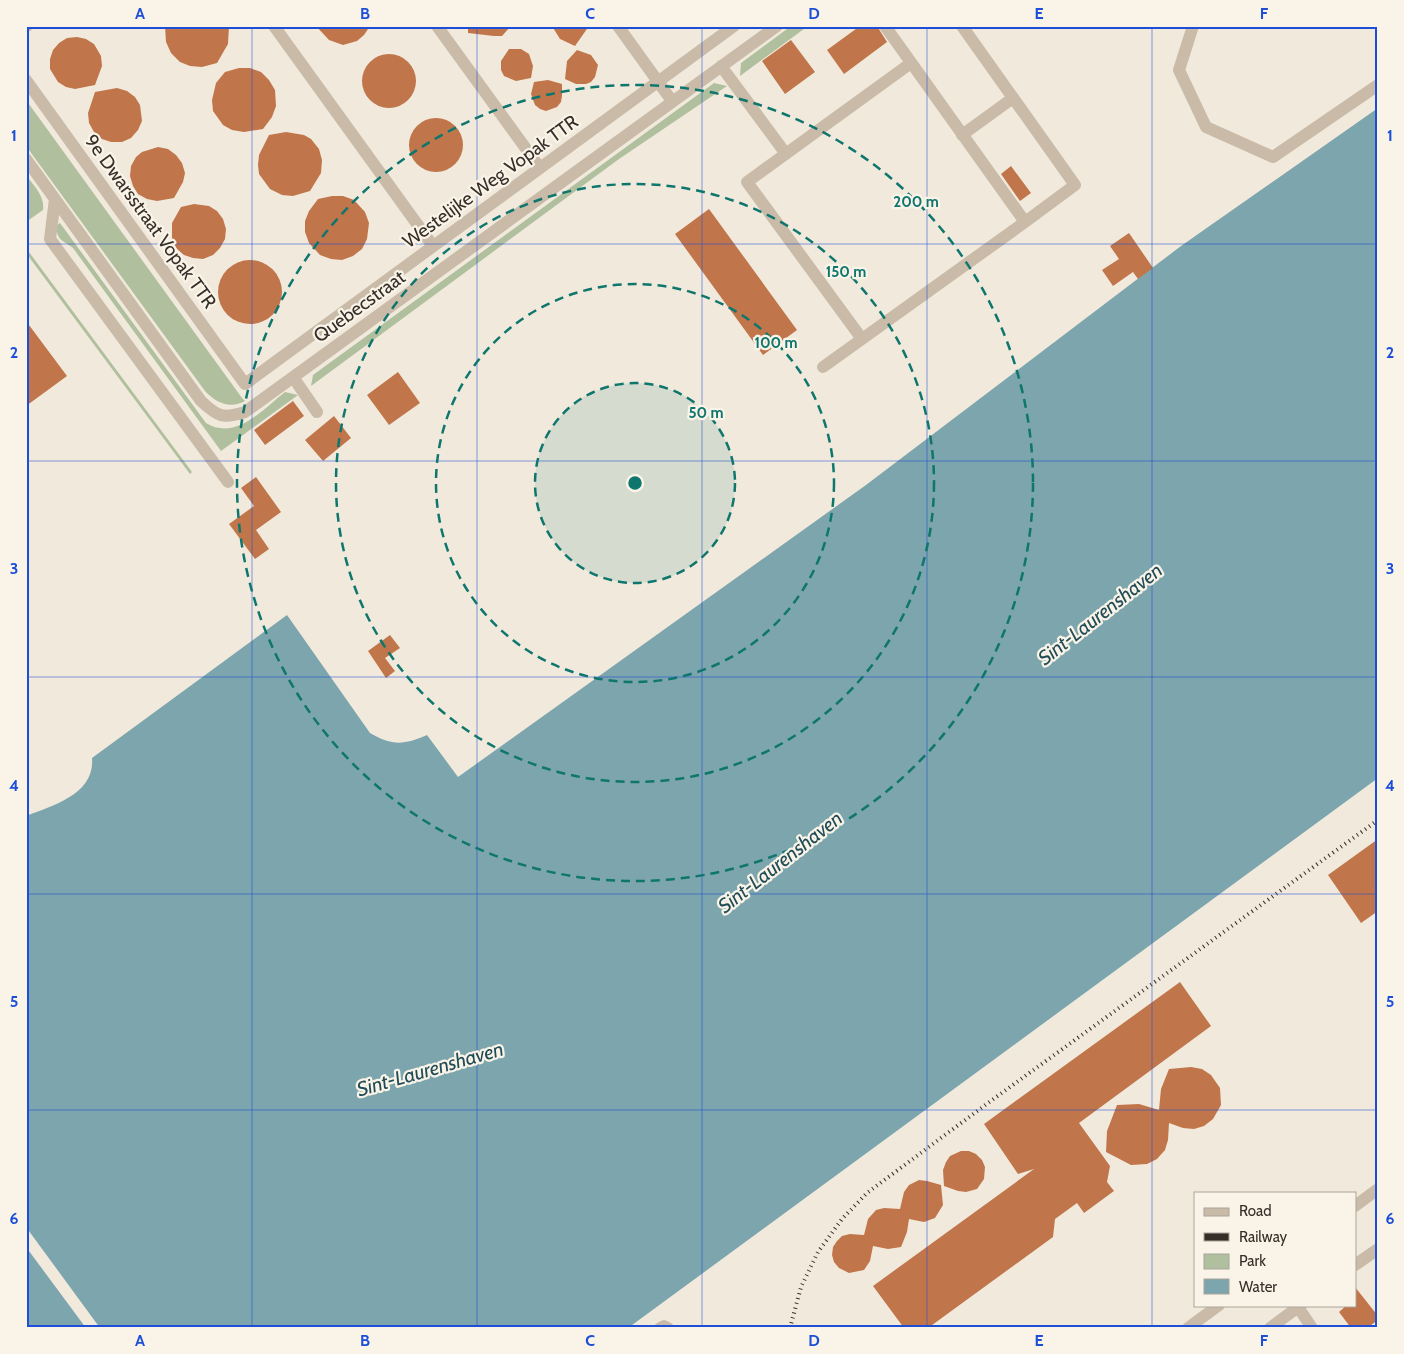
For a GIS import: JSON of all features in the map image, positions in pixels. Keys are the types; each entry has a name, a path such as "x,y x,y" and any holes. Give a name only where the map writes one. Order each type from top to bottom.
{"street":[{"path":"274,26 434,246"},
{"path":"437,26 540,168"},
{"path":"618,26 672,101"},
{"name":"Westelijke Weg Vopak TTR","path":"245,384 734,26"},
{"name":"Quebecstraat","path":"26,159 201,401 219,415 230,417 245,412 777,26"},
{"path":"885,26 1025,222"},
{"path":"823,367 1075,185 962,26"},
{"path":"1193,26 1179,70 1206,127 1273,157 1378,85"},
{"path":"862,339 747,182 911,62"},
{"path":"721,66 786,154"},
{"name":"9e Dwarsstraat Vopak TTR","path":"26,80 245,384"},
{"path":"962,134 1013,98"},
{"path":"55,199 50,239 228,482"},
{"path":"293,377 318,412"},
{"path":"1356,1205 1378,1189"},
{"path":"1356,1264 1378,1249"},
{"path":"1188,1328 1218,1306"},
{"path":"1270,1328 1300,1306 1312,1328"},
{"path":"660,1328 664,1326 668,1328"}],"green space":[{"path":"791,26 808,26 740,76 741,63"},
{"path":"714,83 727,86 619,159 311,386 313,375"},
{"path":"26,100 245,401 229,405 224,404 214,399 205,391 26,146"},
{"path":"26,175 38,191 42,200 43,210 26,222"},
{"path":"60,223 206,423 217,428 238,426 258,414 285,392 298,395 221,451 73,248 59,238 56,226"},
{"path":"26,248 192,472 190,474 26,253"}],"water":[{"name":"Sint-Laurenshaven","path":"1378,108 1378,778 628,1328 26,1328 26,816 71,796 87,781 91,770 92,758 287,615 370,733 385,740 398,743 411,741 427,735 458,777 866,485 1181,246"}],"pier":[{"path":"26,1227 100,1328 86,1328 26,1247"}],"building":[{"path":"165,26 229,26 228,44 217,63 202,67 190,66 180,62 171,53 166,42"},
{"path":"316,26 370,26 357,41 343,45 329,40"},
{"path":"468,26 511,26 502,36 494,36 468,33"},
{"path":"552,26 589,26 575,46 560,39"},
{"path":"860,26 877,26 887,42 844,74 827,50"},
{"path":"77,37 86,39 94,44 101,56 102,66 95,85 75,89 66,87 58,82 50,69 50,59 53,50 59,43 67,38"},
{"path":"791,40 815,72 785,94 762,61"},
{"path":"509,49 521,49 529,54 533,66 531,78 516,81 504,76 501,70 501,61"},
{"path":"577,50 591,55 598,65 595,77 586,84 576,84 565,79 567,61"},
{"path":"389,54 399,56 408,62 414,71 416,81 414,91 408,100 399,106 389,108 379,106 370,100 364,91 362,81 364,71 370,62 379,56"},
{"path":"239,68 250,68 261,72 275,90 276,106 272,117 263,129 244,132 232,130 223,125 213,111 212,100 216,83 225,72"},
{"path":"548,80 562,84 562,96 561,102 557,107 546,111 535,105 531,94 534,82"},
{"path":"117,88 127,91 135,97 140,105 142,121 138,130 131,138 122,142 111,142 102,139 94,132 89,123 88,113 95,92"},
{"path":"436,118 446,120 455,126 461,135 463,145 461,155 455,164 446,170 436,172 426,170 417,164 411,155 409,145 411,135 417,126 426,120"},
{"path":"286,132 304,135 311,139 319,149 322,160 321,173 310,191 293,196 282,195 270,189 259,174 258,165 259,155 269,135"},
{"path":"158,147 168,149 176,155 182,163 185,173 183,182 174,198 157,201 147,199 138,194 130,176 131,166 136,157 142,152"},
{"path":"1011,166 1031,193 1020,201 1001,174"},
{"path":"343,196 354,200 365,212 369,223 367,239 362,249 353,256 342,260 320,255 309,243 305,232 305,221 309,211 318,199"},
{"path":"194,204 209,206 217,211 223,219 226,229 225,239 220,248 213,255 203,259 184,255 176,248 172,238 172,223 181,207"},
{"path":"709,209 797,330 763,355 675,234"},
{"path":"1129,233 1153,268 1138,279 1133,272 1113,286 1102,270 1119,259 1110,246"},
{"path":"244,260 256,260 273,269 280,280 282,292 280,304 273,315 256,324 244,324 232,319 223,310 218,298 218,286 223,274 232,265"},
{"path":"26,321 67,376 26,406"},
{"path":"398,372 420,403 389,425 367,395"},
{"path":"293,401 304,416 265,445 254,430"},
{"path":"334,416 351,438 323,461 305,440"},
{"path":"256,477 281,512 256,530 269,549 255,559 229,524 254,506 241,488"},
{"path":"390,635 400,648 385,658 395,671 386,678 368,651"},
{"path":"1378,839 1378,911 1361,923 1328,875"},
{"path":"1180,982 1211,1026 1079,1123 1110,1166 1107,1182 1114,1191 1084,1213 1077,1203 1055,1219 1053,1237 928,1328 904,1328 873,1286 1034,1169 1018,1174 984,1124"},
{"path":"1191,1067 1202,1069 1211,1075 1220,1088 1221,1105 1213,1119 1204,1126 1194,1129 1183,1128 1169,1123 1168,1140 1165,1150 1157,1159 1147,1164 1131,1165 1106,1152 1107,1131 1117,1105 1139,1104 1159,1110 1161,1089 1169,1069"},
{"path":"961,1151 969,1151 976,1154 982,1160 985,1167 984,1179 977,1189 966,1192 944,1186 943,1170 946,1162 950,1156"},
{"path":"919,1180 941,1185 943,1205 935,1218 924,1222 909,1219 907,1232 901,1247 888,1249 873,1246 870,1261 864,1270 849,1273 839,1268 834,1262 832,1255 833,1247 837,1241 842,1236 850,1234 864,1235 868,1219 876,1210 884,1208 900,1209 904,1192 909,1185"},
{"path":"1356,1288 1378,1316 1378,1320 1367,1328 1351,1328 1339,1312 1346,1306 1356,1306"}],"railway":[{"path":"790,1328 801,1287 818,1252 842,1219 867,1193 1378,820"}]}
